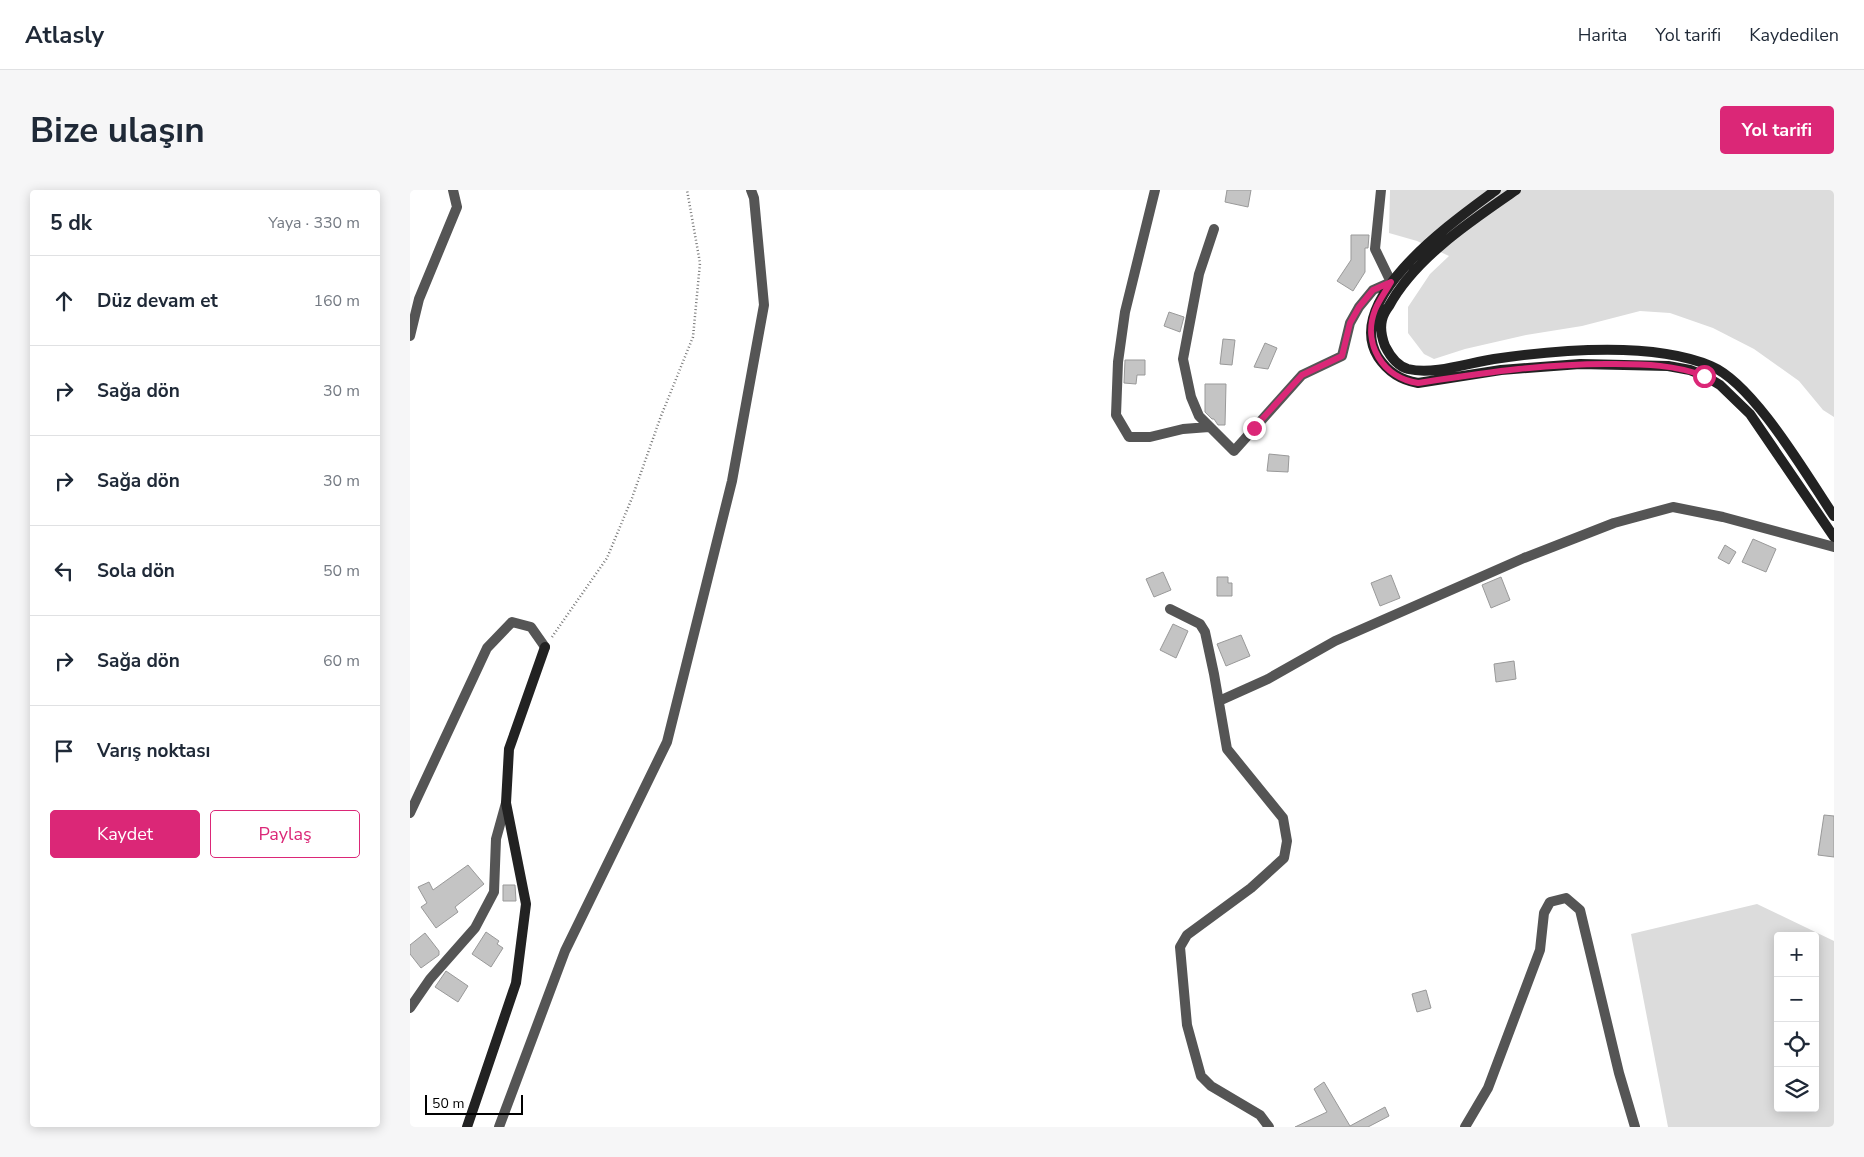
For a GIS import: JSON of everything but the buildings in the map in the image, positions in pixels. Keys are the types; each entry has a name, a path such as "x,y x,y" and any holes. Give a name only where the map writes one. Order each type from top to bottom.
{"main road":[{"path":"1496,190 1449,225 1418,253 1391,282 1375,310 1371,330 1372,341 1382,363 1400,378 1418,383 1502,370 1580,364 1668,366 1690,370 1704,376 1725,390 1750,414 1834,536"},
{"path":"1516,190 1472,221 1433,254 1411,274 1396,293 1382,319 1382,332 1391,357 1400,366 1410,369 1428,370 1495,359 1581,350 1612,349 1641,351 1694,360 1712,366 1728,377 1756,405 1834,516"},
{"path":"467,1127 516,983 526,904 506,803 509,749 545,647"}],"street":[{"path":"410,336 419,299 456,207 453,190"},
{"path":"499,1127 565,951 667,742 732,481 764,305 754,198 751,190"},
{"path":"1155,190 1125,312 1116,392 1116,415 1129,437 1150,437 1184,428 1209,427"},
{"path":"1214,230 1199,274 1183,359 1191,398 1199,416 1234,451 1302,375 1342,356 1350,323 1359,307 1373,290 1391,282 1375,249 1382,190"},
{"path":"1219,701 1268,679 1335,641 1524,558 1614,523 1673,507 1723,517 1834,547"},
{"path":"1170,609 1200,624 1204,632 1219,701 1227,749 1283,818 1287,841 1284,858 1251,888 1187,935 1180,947 1187,1025 1201,1076 1211,1086 1260,1115 1268,1127"},
{"path":"410,813 487,648 512,622 532,627 545,647"},
{"path":"410,1008 430,979 475,928 494,892 496,839 506,803"},
{"path":"1465,1127 1488,1088 1540,950 1544,913 1550,902 1566,898 1580,910 1618,1073 1634,1127"}],"path":[{"path":"545,647 607,558 632,498 661,416 693,336 700,263 687,190"}],"shaded area":[{"path":"1390,190 1834,190 1834,417 1823,410 1799,381 1754,349 1713,328 1670,313 1640,311 1582,326 1526,335 1465,349 1434,359 1424,354 1408,333 1408,307 1430,274 1449,256 1417,241 1389,233"},
{"path":"1757,904 1815,932 1774,932 1774,1112 1819,1112 1819,934 1834,941 1834,1127 1668,1127 1631,934"}],"route":[{"path":"1254,428 1302,375 1342,356 1350,323 1359,307 1373,290 1391,282 1375,310 1371,330 1372,341 1382,363 1406,381 1418,383 1502,370 1580,364 1668,366 1690,370 1704,376"}]}
